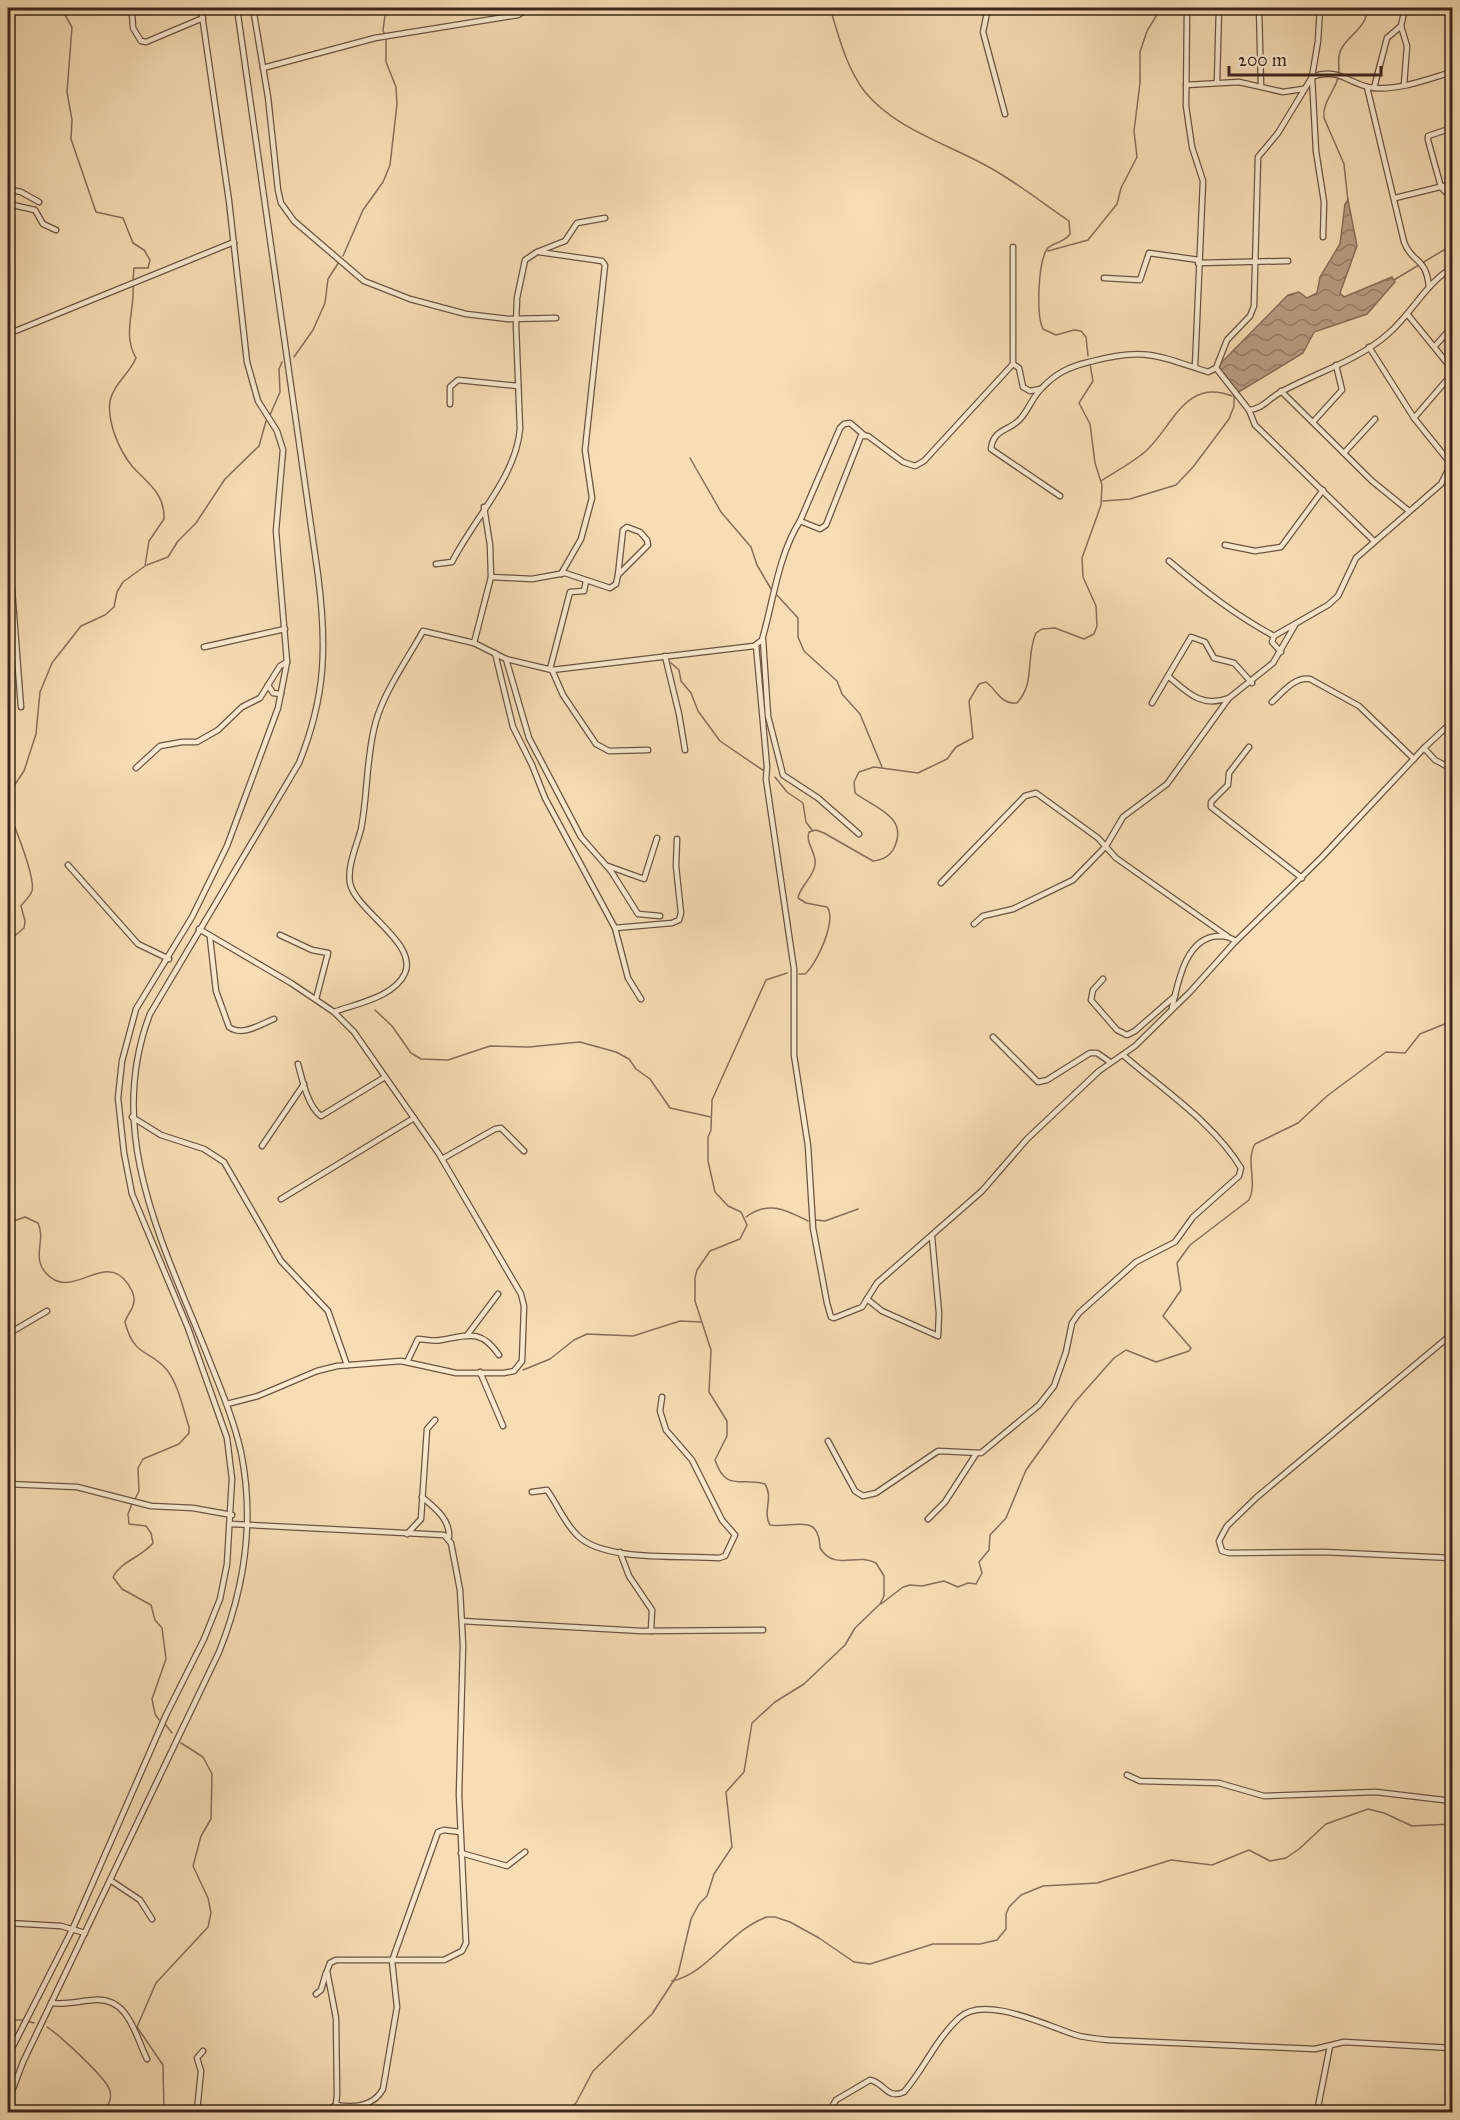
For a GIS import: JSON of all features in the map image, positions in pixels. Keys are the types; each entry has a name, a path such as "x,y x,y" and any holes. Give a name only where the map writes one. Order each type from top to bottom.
{"street":[{"path":"8,2056 73,1928 166,1715 213,1619 222,1590 232,1515 231,1465 227,1438 188,1328 136,1206 119,1118 120,1078 133,1020 142,1000 169,960 227,846 281,694 287,662 276,531 283,450 280,436 258,401 251,380 244,343 234,242 201,8"},
{"path":"8,2102 51,2003 225,1637 242,1581 248,1525 241,1455 227,1404 154,1218 140,1169 132,1117 136,1059 146,1024 159,995 299,763 320,698 325,660 322,606 311,516 237,8"},
{"path":"253,8 281,203 294,221 364,280 381,288 466,314 516,319 556,318"},
{"path":"263,68 375,38 518,15 530,8"},
{"path":"988,8 983,33 1005,114"},
{"path":"1187,8 1186,85 1189,131 1203,181 1195,367"},
{"path":"1217,81 1219,8"},
{"path":"1259,8 1261,86"},
{"path":"1320,8 1318,41 1312,77 1316,151 1324,202 1323,237"},
{"path":"1404,86 1407,46 1401,26 1405,8"},
{"path":"132,13 135,33 141,41 146,42 202,18"},
{"path":"1374,88 1387,38 1401,26"},
{"path":"1060,496 991,449 996,435 1020,420 1040,389 1068,367 1111,355 1154,354 1208,372 1216,368 1227,340 1252,312 1258,157 1278,133 1312,77 1326,73 1346,76 1367,87 1374,88 1404,86 1452,72"},
{"path":"1186,85 1217,81 1261,86 1283,92 1303,89"},
{"path":"1367,87 1406,247 1425,267 1429,288"},
{"path":"1452,128 1428,136 1441,187 1452,199"},
{"path":"1395,198 1452,184"},
{"path":"8,189 21,192 39,202"},
{"path":"8,204 35,210 43,224 56,230"},
{"path":"436,564 452,562 504,476 518,445 520,429 516,319 522,268 526,258 565,241 577,223 605,218"},
{"path":"8,334 234,242"},
{"path":"859,834 818,798 783,775 768,716 762,640 776,583 792,532 800,521 840,428 844,424 850,423 903,462 915,466 1012,364 1013,248"},
{"path":"537,252 594,260 606,265 585,450 591,498 580,540 561,574"},
{"path":"1104,278 1140,280 1149,253 1198,262 1254,264 1288,261"},
{"path":"1250,410 1261,406 1281,391 1336,365 1350,361 1370,347 1408,315 1441,274 1452,268"},
{"path":"1408,315 1452,369"},
{"path":"1435,346 1452,327"},
{"path":"1281,652 1272,642 1274,636 1328,605 1338,596 1352,564 1374,541 1441,484 1452,463 1414,418 1370,347"},
{"path":"1012,364 1019,368 1023,387 1030,392 1040,389"},
{"path":"1313,422 1342,390 1336,365"},
{"path":"1216,368 1250,410 1255,425 1374,541"},
{"path":"1414,418 1452,374"},
{"path":"450,404 450,387 458,380 518,386"},
{"path":"1281,391 1344,453 1409,511"},
{"path":"1344,453 1375,419"},
{"path":"800,521 820,529 826,525 858,439 864,435"},
{"path":"1225,545 1255,552 1281,547 1323,490"},
{"path":"474,643 491,577 490,545 484,507"},
{"path":"491,577 532,579 561,574 610,588 616,584 623,530 627,527 636,530 647,540 648,545 618,575"},
{"path":"8,537 21,707"},
{"path":"1169,561 1218,603 1274,636"},
{"path":"586,581 584,591 570,592 551,670 563,695 596,744 609,751 648,750"},
{"path":"1168,676 1199,701 1220,701 1229,698 1252,683 1266,670 1281,652 1296,623"},
{"path":"204,647 285,629"},
{"path":"334,1012 392,988 400,981 406,966 399,945 355,894 350,883 351,867 363,817 374,731 380,711 423,631 474,643 506,659 551,670 756,645 762,640"},
{"path":"1152,703 1193,636 1205,642 1214,658 1234,663 1252,683"},
{"path":"756,645 767,767 766,779 794,969 794,1055 808,1146 813,1228 831,1317 858,1310 877,1283 905,1256 932,1237 991,1183 1027,1139 1110,1062 1123,1055 1171,1010 1234,943 1302,878 1424,748 1452,722"},
{"path":"495,653 513,727 545,798 615,928 628,978 641,999"},
{"path":"664,656 680,714 685,750"},
{"path":"506,659 529,738 581,837 607,866 639,914 660,916"},
{"path":"136,768 160,746 202,740 218,730 244,706 260,698 280,666 287,662"},
{"path":"1272,702 1294,683 1304,678 1310,679 1359,706 1414,759"},
{"path":"268,685 273,693 281,694"},
{"path":"974,924 983,916 1013,909 1068,884 1106,846 1124,817 1167,784 1229,698"},
{"path":"1250,747 1229,772 1228,785 1210,802 1211,807 1302,878"},
{"path":"1424,748 1434,760 1452,769"},
{"path":"941,883 1025,796 1032,792 1047,799 1106,846 1116,858 1236,940 1234,943"},
{"path":"607,866 644,879 657,838"},
{"path":"615,928 672,923 679,920 677,838"},
{"path":"68,865 138,944 169,960"},
{"path":"199,929 316,999 334,1012 354,1032 442,1159 521,1294 524,1305 521,1365 510,1373 456,1373 407,1362 347,1365 316,1371 267,1393 227,1404"},
{"path":"280,935 312,950 328,953 316,999"},
{"path":"210,936 216,991 229,1027 242,1031 274,1019"},
{"path":"1171,1010 1184,965 1198,945 1212,937 1227,936"},
{"path":"1103,979 1093,990 1091,1000 1117,1030 1127,1035 1135,1031 1175,996"},
{"path":"993,1037 1038,1082 1047,1080 1090,1053 1097,1053 1110,1062"},
{"path":"828,1441 855,1491 863,1497 876,1493 938,1451 976,1454 985,1451 998,1436 1029,1413 1054,1386 1066,1352 1072,1323 1079,1313 1136,1262 1175,1242 1193,1217 1241,1171 1213,1135 1123,1055"},
{"path":"298,1064 317,1114 321,1116 386,1077"},
{"path":"262,1146 304,1084"},
{"path":"132,1117 161,1135 204,1149 224,1162 281,1261 328,1311 347,1365"},
{"path":"281,1198 414,1118"},
{"path":"442,1159 495,1129 501,1128 524,1151"},
{"path":"867,1299 877,1309 938,1336 939,1313 932,1237"},
{"path":"468,1334 498,1294"},
{"path":"8,1334 47,1311"},
{"path":"407,1362 417,1339 440,1340 468,1334 490,1342 499,1355"},
{"path":"1452,1334 1257,1497 1227,1526 1219,1541 1222,1551 1229,1553 1324,1552 1452,1558"},
{"path":"480,1372 503,1426"},
{"path":"532,1492 547,1490 571,1528 588,1544 620,1552 718,1558 725,1556 734,1540 733,1531 722,1520 692,1460 666,1431 660,1411 662,1397"},
{"path":"407,1534 421,1519 427,1429 435,1420"},
{"path":"928,1519 945,1502 976,1454"},
{"path":"8,1484 77,1487 151,1506 193,1508 232,1515"},
{"path":"316,1994 321,1990 330,1963 336,1960 444,1960 462,1951 466,1930 459,1795 464,1679 460,1590 449,1538 450,1530 440,1512 422,1497"},
{"path":"231,1524 444,1535 449,1538"},
{"path":"620,1552 629,1576 652,1610 651,1631"},
{"path":"462,1622 651,1631 763,1630"},
{"path":"1127,1775 1140,1781 1219,1784 1264,1796 1376,1792 1452,1801"},
{"path":"324,2112 336,2105 366,2104 380,2096 397,2007 392,1961 438,1832 444,1830 460,1832"},
{"path":"461,1853 507,1866 525,1852"},
{"path":"110,1880 140,1900 152,1919"},
{"path":"8,1923 73,1928 85,1933"},
{"path":"327,1971 336,2018 338,2052 336,2105"},
{"path":"51,2003 63,2005 98,2000 119,2006 128,2016 147,2059"},
{"path":"830,2112 836,2100 870,2080 876,2081 890,2094 897,2095 904,2092 951,2025 968,2011 979,2009 1000,2011 1078,2036 1108,2040 1315,2049 1353,2042 1452,2048"},
{"path":"1317,2112 1330,2046"},
{"path":"203,2051 197,2058 201,2071 197,2111 211,2112"}],"water":[{"path":"1348,200 1357,246 1340,293 1344,297 1392,277 1395,282 1367,314 1314,332 1303,353 1237,393 1216,368 1288,295 1299,292 1307,298 1317,293 1320,277 1340,244 1345,204"}],"waterway":[{"path":"61,8 72,27 67,92 72,120 71,139 96,212 123,218 133,243 144,250 150,260 148,268 134,268 133,280"},
{"path":"384,33 386,8"},
{"path":"830,8 853,72 865,92 878,106 909,127 1004,176 1069,221 1070,234 1049,247 1044,256 1040,277 1039,313 1043,329 1056,335 1074,330 1081,331 1086,337 1088,356"},
{"path":"1048,251 1088,240 1117,204 1121,188 1137,157 1134,131 1140,83 1140,52 1147,31 1161,8"},
{"path":"1348,201 1344,164 1324,118 1324,113 1326,102 1338,78 1341,50 1362,24 1367,8"},
{"path":"1369,10 1377,8"},
{"path":"343,256 363,210 383,182 390,165 397,104 396,87 386,62 386,39"},
{"path":"1394,280 1452,245"},
{"path":"294,357 313,330 325,303 328,279 339,262"},
{"path":"8,795 24,771 36,734 40,692 52,663 81,626 105,615 114,607 117,592 123,582 145,566 149,541 164,519 162,502 154,489 127,459 115,435 110,418 112,395 136,358 129,331 133,285"},
{"path":"270,415 280,392 279,369 282,362"},
{"path":"799,974 805,974 815,961 828,931 829,922 827,907 806,903 798,898 815,865 809,832 816,830 824,833 873,861 886,857 895,846 898,836 893,820 855,793 854,782 859,772 874,767 918,773 947,759 956,747 973,738 969,701 979,684 986,682 1003,699 1011,703 1017,703 1023,695 1036,633 1042,629 1055,628 1084,639 1094,634 1097,626 1096,606 1083,577 1082,558 1101,505 1102,485 1095,463 1090,424 1079,403 1093,381 1090,364"},
{"path":"1101,481 1147,450 1182,406 1192,398 1203,393 1216,392 1232,396"},
{"path":"1103,501 1130,499 1176,485 1193,467 1229,419 1234,406 1234,395"},
{"path":"147,565 168,557 178,541 196,523 225,479 259,446 266,421"},
{"path":"690,458 721,512 751,547 757,565 771,589"},
{"path":"776,594 798,618 798,637 804,651 837,681 842,694 860,714 882,767"},
{"path":"671,663 679,670 681,681 691,693 698,711 720,741 764,771"},
{"path":"775,777 787,792 803,803 806,822 812,830"},
{"path":"8,810 24,851 32,884 32,891 21,906 25,921 24,928 12,938 8,948"},
{"path":"563,2112 576,2103 593,2071 652,2014 678,1974 691,1919 699,1904 707,1896 714,1874 732,1847 726,1792 744,1772 752,1723 775,1702 804,1684 845,1645 855,1628 880,1604 884,1596 884,1576 876,1563 861,1559 832,1559 820,1548 819,1537 815,1529 810,1526 803,1524 770,1525 765,1484 729,1480 719,1470 715,1460 727,1436 727,1421 709,1392 711,1350 695,1301 695,1278 697,1270 710,1251 740,1239 747,1225 741,1212 728,1206 715,1192 708,1161 712,1100 766,980 787,973"},
{"path":"375,1010 392,1026 411,1053 421,1059 448,1060 490,1046 529,1047 580,1042 616,1052 629,1059 636,1069 650,1079 670,1108 711,1117"},
{"path":"881,1604 903,1587 910,1585 922,1586 944,1581 958,1587 968,1583 976,1584 982,1573 979,1562 989,1550 990,1535 1006,1518 1026,1470 1075,1402 1114,1358 1126,1350 1156,1362 1189,1351 1191,1348 1163,1316 1181,1290 1177,1263 1190,1245 1249,1200 1252,1186 1251,1158 1255,1144 1298,1123 1327,1096 1386,1052 1405,1053 1420,1034 1452,1021"},
{"path":"746,1217 762,1209 777,1208 808,1221"},
{"path":"816,1220 825,1221 858,1209"},
{"path":"8,1223 25,1217 38,1223 41,1236 39,1254 41,1266 55,1280 76,1281 98,1273 109,1272 119,1275 128,1284 134,1296 133,1307 125,1322 133,1342 161,1363 175,1383 189,1433 179,1444 143,1459 138,1468 139,1491 135,1499"},
{"path":"523,1370 550,1359 574,1340 587,1334 633,1336 680,1321 701,1322"},
{"path":"132,1504 128,1514 129,1524 146,1526 151,1533 153,1543 121,1567 113,1577 122,1589 151,1605 155,1620 162,1628 166,1659 152,1699 155,1714 159,1720"},
{"path":"165,1724 172,1733"},
{"path":"164,2112 163,2065 137,2027 156,1983 208,1927 211,1913 208,1898 193,1866 201,1836 211,1819 212,1774 203,1757 181,1743"},
{"path":"672,1981 697,1969 741,1931 767,1917 790,1922 819,1938 854,1962 870,1964 933,1944 980,1944 997,1940 1006,1929 1006,1914 1009,1907 1021,1895 1043,1886 1097,1883 1171,1860 1212,1865 1249,1850 1270,1861 1286,1858 1326,1824 1368,1809 1384,1813 1412,1826 1452,1824"},
{"path":"8,2020 22,2020"},
{"path":"27,2021 34,2023"},
{"path":"47,2027 82,2057 107,2085 110,2097 104,2112"}]}
